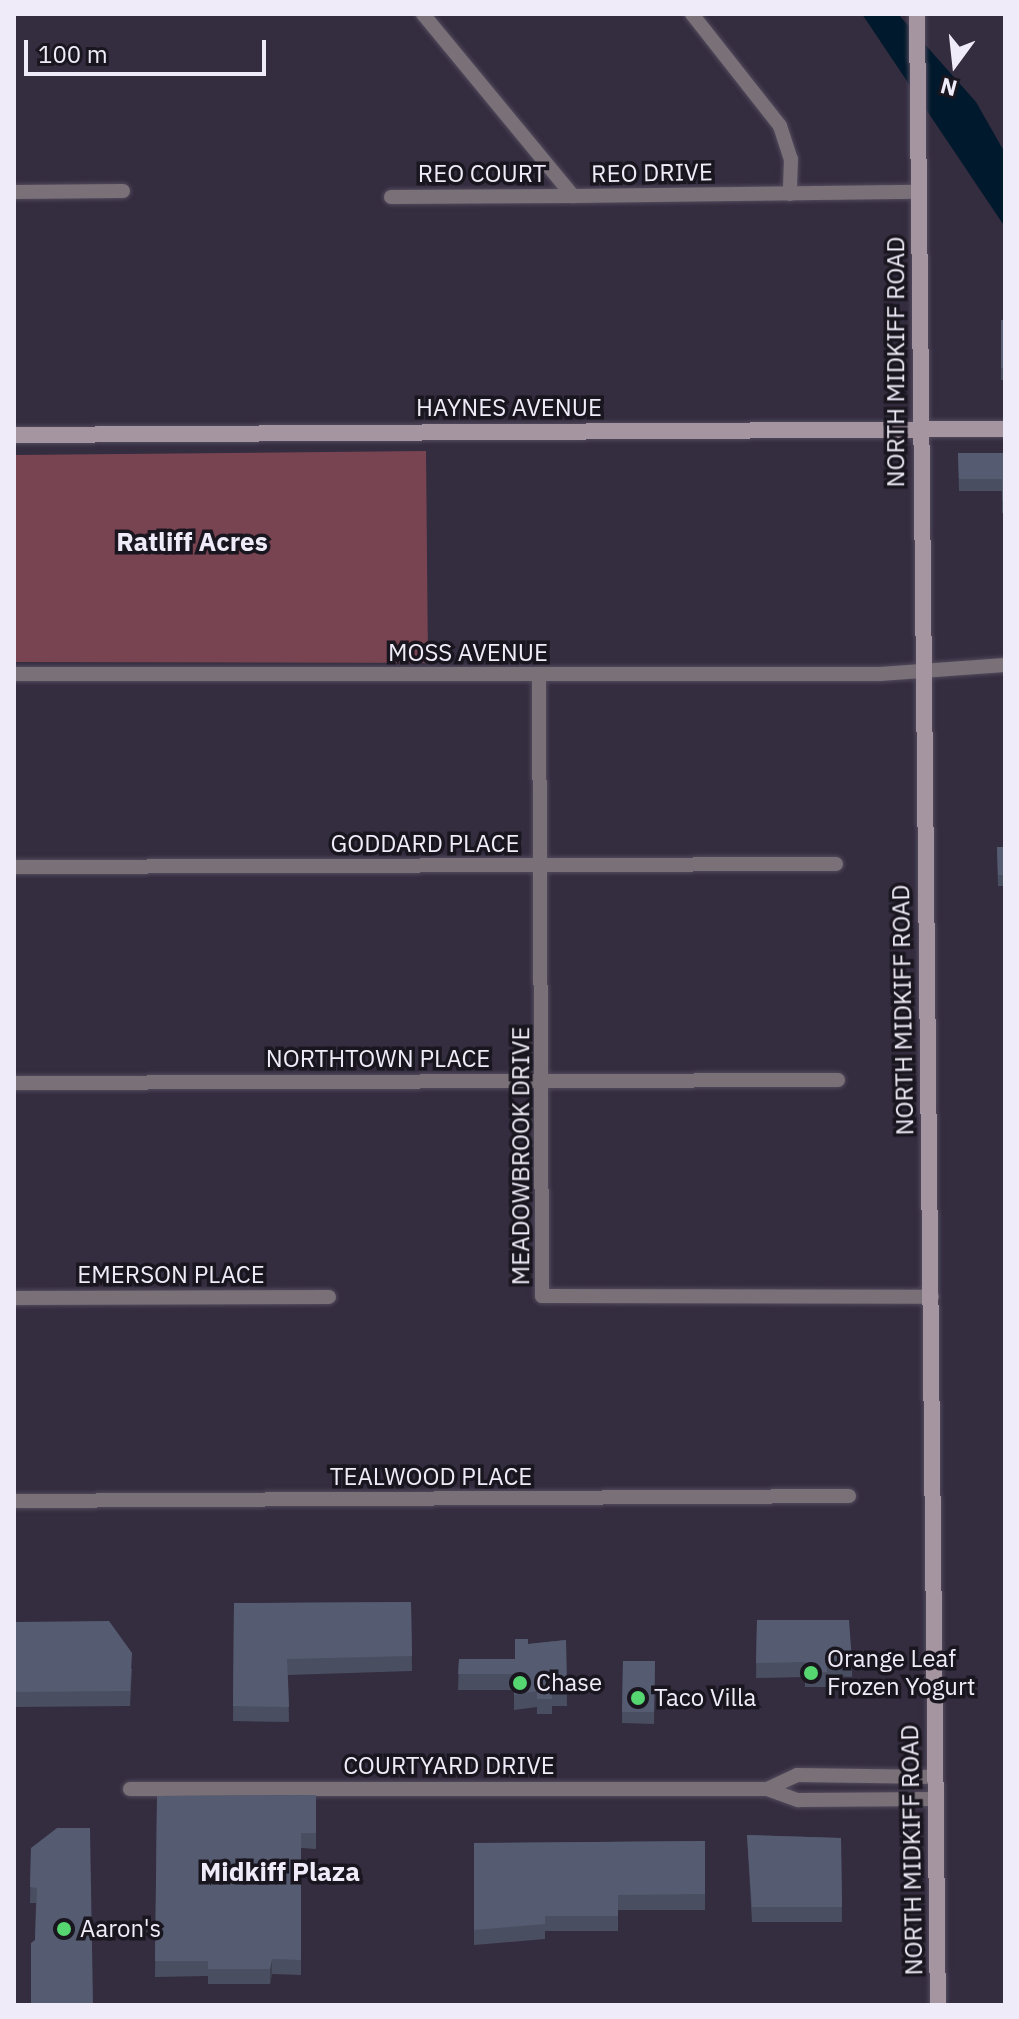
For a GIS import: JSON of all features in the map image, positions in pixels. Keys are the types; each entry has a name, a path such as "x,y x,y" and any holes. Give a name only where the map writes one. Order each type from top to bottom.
{"main road":[{"name":"NORTH MIDKIFF ROAD","path":"917,14 921,669 932,1297 938,2005"},
{"name":"HAYNES AVENUE","path":"14,435 1005,429"}],"street":[{"name":"REO DRIVE","path":"423,14 573,196 919,192"},
{"path":"692,14 780,126 791,159 790,194"},
{"path":"14,192 123,191"},
{"name":"REO COURT","path":"391,197 573,196"},
{"name":"MOSS AVENUE","path":"14,674 539,675 1005,665"},
{"name":"MEADOWBROOK DRIVE","path":"539,675 542,1296 932,1297"},
{"name":"GODDARD PLACE","path":"14,867 836,864"},
{"name":"NORTHTOWN PLACE","path":"14,1083 838,1080"},
{"name":"EMERSON PLACE","path":"14,1298 329,1297"},
{"name":"TEALWOOD PLACE","path":"14,1501 849,1496"},
{"name":"COURTYARD DRIVE","path":"767,1789 797,1775 936,1777"},
{"name":"COURTYARD DRIVE","path":"130,1789 767,1789 798,1800 936,1799"}],"shaded area":[{"path":"426,451 428,663 14,662 14,455"}],"water":[{"path":"862,14 898,14 976,102 1005,153 1005,227"}],"building":[{"path":"1001,320 1005,320 1005,368 1001,368"},
{"path":"958,453 1005,453 1005,501 1002,501 1002,479 959,479"},
{"path":"997,847 1005,847 1005,875 998,875"},
{"path":"411,1602 412,1656 287,1659 289,1707 233,1706 234,1603"},
{"path":"757,1620 849,1620 852,1661 827,1661 827,1672 805,1672 805,1662 756,1663"},
{"path":"109,1621 132,1653 130,1691 14,1692 14,1622"},
{"path":"515,1639 528,1639 528,1644 566,1640 567,1691 552,1691 552,1699 537,1699 537,1691 514,1695 514,1674 458,1674 459,1659 515,1659"},
{"path":"623,1661 655,1661 654,1712 622,1712"},
{"path":"316,1795 316,1833 301,1833 301,1960 272,1959 270,1969 208,1969 208,1961 155,1961 157,1796"},
{"name":"Aaron's","path":"57,1828 90,1828 93,2005 31,2005 31,1943 35,1940 37,1888 30,1887 31,1848"},
{"path":"747,1835 841,1838 842,1907 752,1907"},
{"path":"705,1841 705,1894 618,1895 618,1916 545,1916 545,1924 474,1930 474,1843"}],"place":[{"name":"Orange Leaf Frozen Yogurt","path":"811,1673"},
{"name":"Chase","path":"520,1683"},
{"name":"Taco Villa","path":"638,1698"},
{"name":"Aaron's","path":"64,1929"}],"district":[{"name":"Ratliff Acres","path":"192,542"},
{"name":"Midkiff Plaza","path":"280,1872"}]}
